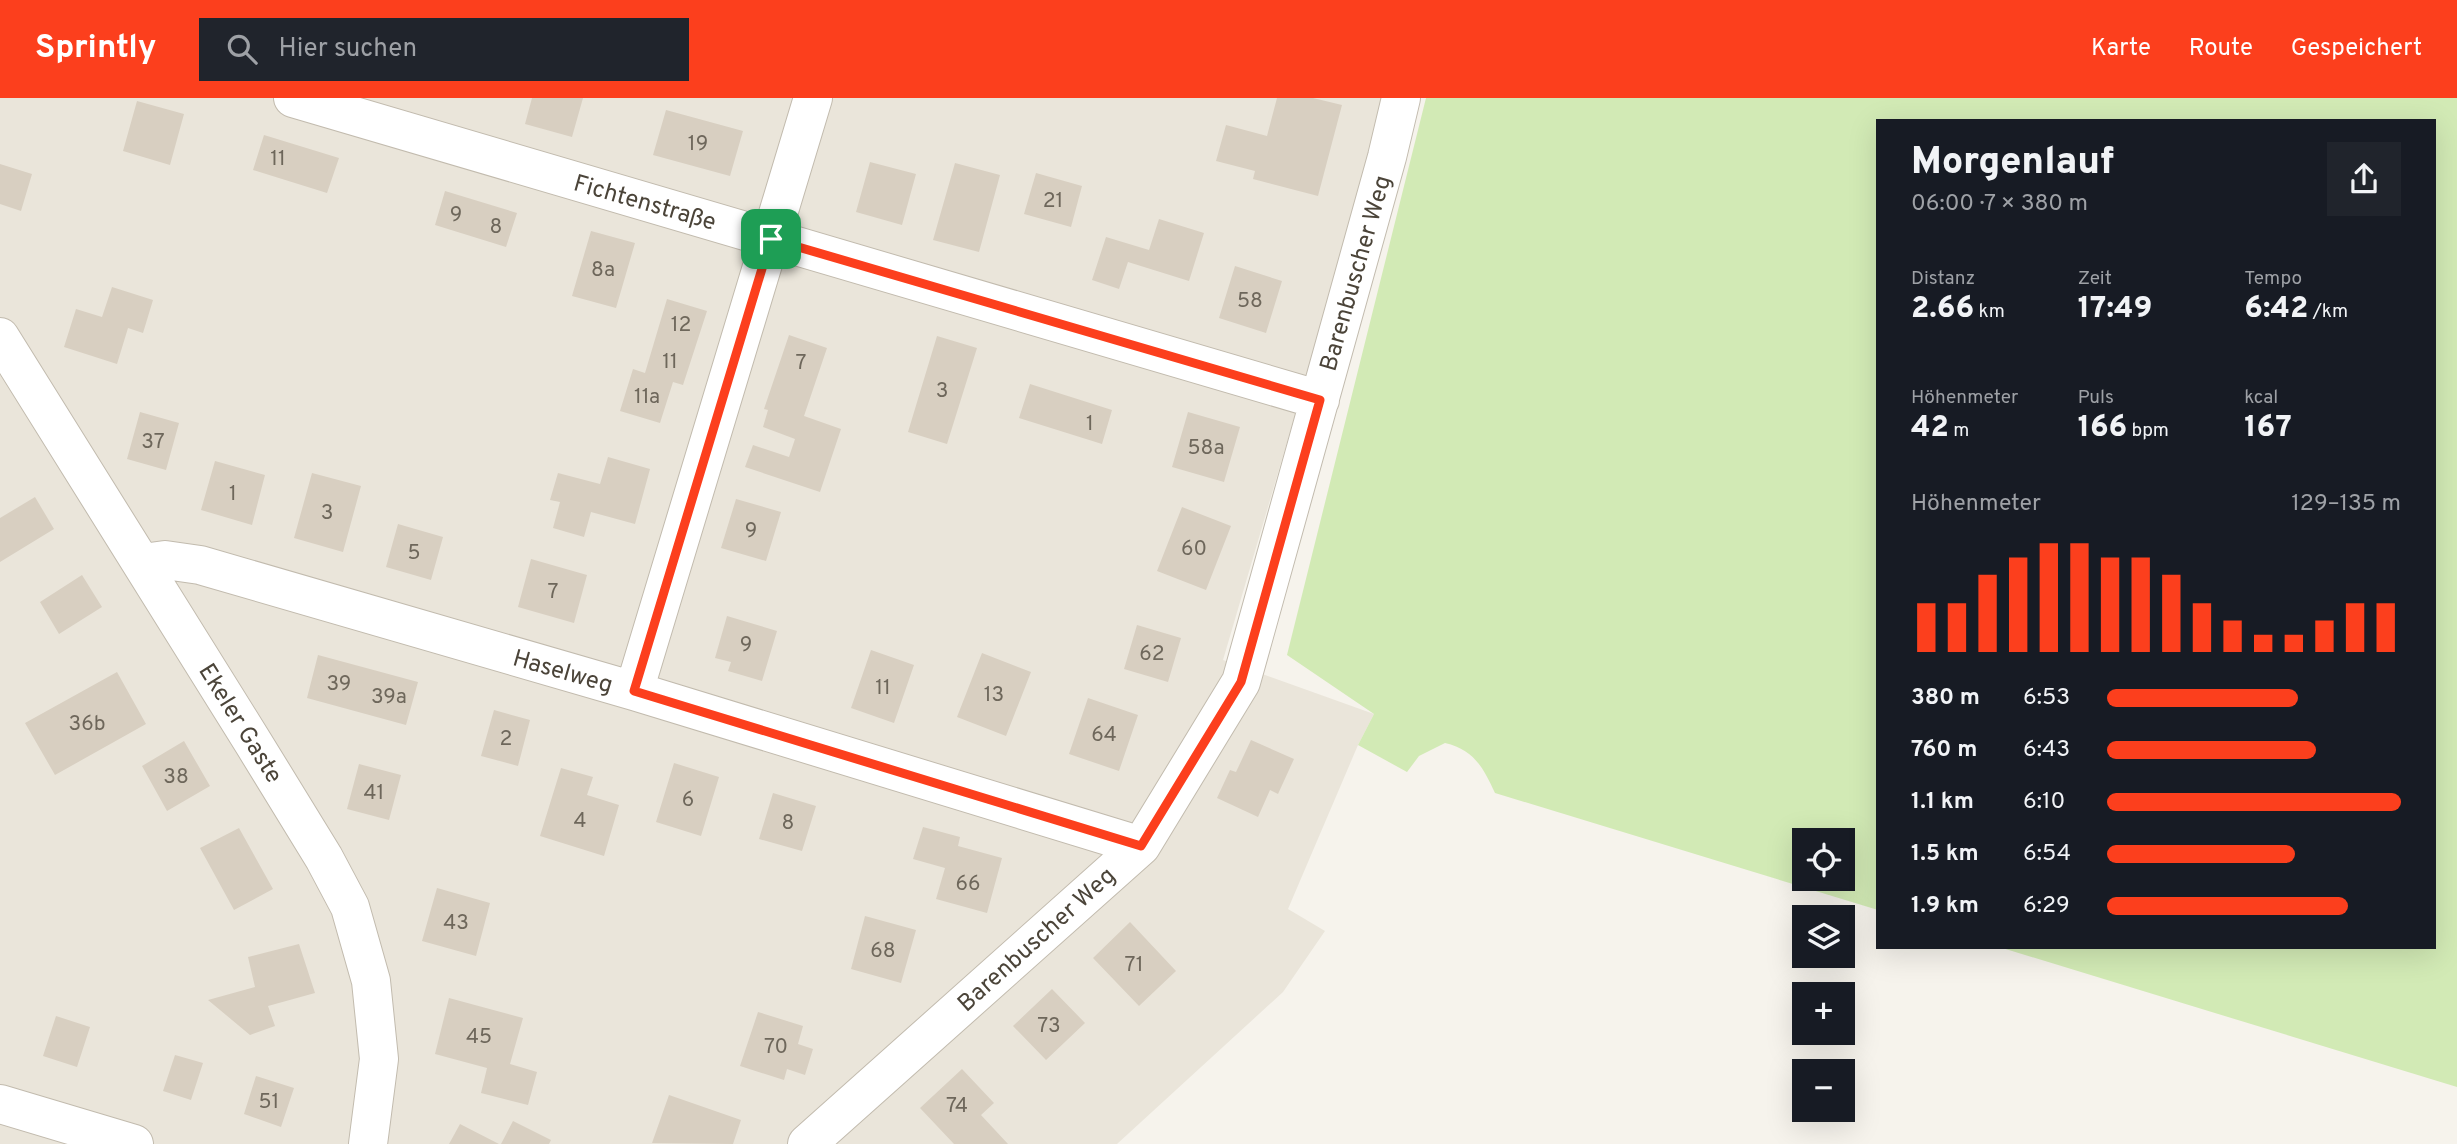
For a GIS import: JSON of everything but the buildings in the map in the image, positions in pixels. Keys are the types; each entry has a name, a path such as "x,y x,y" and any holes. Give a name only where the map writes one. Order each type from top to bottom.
{"street":[{"name":"Fichtenstraße","path":"293,98 1320,400"},
{"path":"634,691 813,98"},
{"name":"Barenbuscher Weg","path":"807,1144 1141,846 1241,682 1401,98"},
{"name":"Ekeler Gaste","path":"3,348 143,563 324,858 350,906 371,981 379,1059 368,1144"},
{"name":"Haselweg","path":"143,563 165,560 200,565 634,691 1141,846"},
{"path":"0,1104 134,1144"}],"shaded area":[{"path":"0,98 1384,98 1372,153 1223,660 1374,714 1358,745 1288,909 1325,931 1283,992 1117,1144 0,1144"}],"green space":[{"path":"1426,98 2457,98 2457,1087 2006,949 2436,949 2436,119 1876,119 1876,909 1816,891 1855,891 1855,828 1792,828 1792,884 1495,793 1476,761 1455,746 1445,743 1419,756 1407,772 1358,745 1374,714 1287,655"}],"route":[{"path":"771,239 1320,400 1241,682 1141,846 634,691 771,239"}]}
